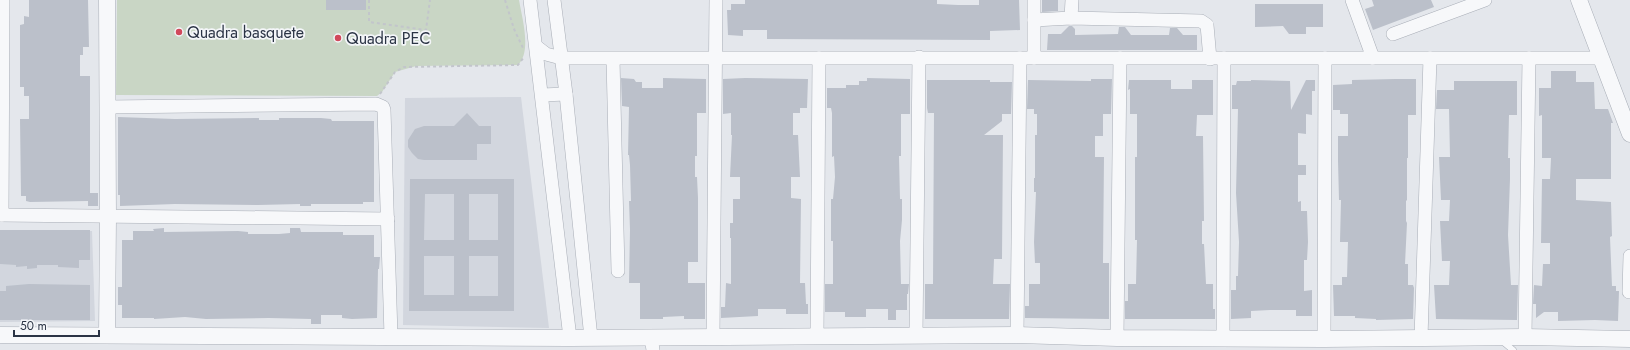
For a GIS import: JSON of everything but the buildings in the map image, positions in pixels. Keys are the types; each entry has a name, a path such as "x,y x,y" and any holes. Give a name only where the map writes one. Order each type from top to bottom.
{"street":[{"path":"3,0 1,215 388,219"},
{"path":"107,0 107,335"},
{"path":"530,0 537,47 570,338"},
{"path":"554,0 566,94 591,338"},
{"path":"713,336 716,0"},
{"path":"1034,0 1034,58"},
{"path":"1072,0 1072,18"},
{"path":"1352,0 1373,58"},
{"path":"1393,34 1485,0"},
{"path":"1579,0 1630,134"},
{"path":"1034,20 1072,18 1201,21 1207,25 1210,59"},
{"path":"537,47 551,57 561,58 1601,58"},
{"path":"613,58 618,271"},
{"path":"817,336 819,58"},
{"path":"916,335 919,58"},
{"path":"1017,335 1020,58"},
{"path":"1117,338 1120,58"},
{"path":"1223,338 1224,58"},
{"path":"1324,339 1325,58"},
{"path":"1421,338 1430,58"},
{"path":"1525,336 1530,58"},
{"path":"542,95 566,94"},
{"path":"108,107 376,104 383,107 391,336"},
{"path":"1629,292 1630,256"},
{"path":"0,335 591,338 652,343 713,336 916,335 1324,339 1525,336 1630,339"}],"lane":[{"path":"1497,337 1513,350"}],"path":[{"path":"369,0 369,22 426,30 430,0"},
{"path":"377,96 382,92 395,72 404,67 518,65 524,60 525,53 514,29 505,0"}],"shaded area":[{"path":"521,97 549,328 403,325 405,98"},
{"path":"92,231 95,321 0,322 0,232"}],"green space":[{"path":"117,0 519,0 524,25 525,43 522,59 518,65 416,66 395,72 382,92 377,96 116,95"}],"place":[{"name":"Quadra basquete","path":"179,32"},
{"name":"Quadra PEC","path":"338,38"}]}
